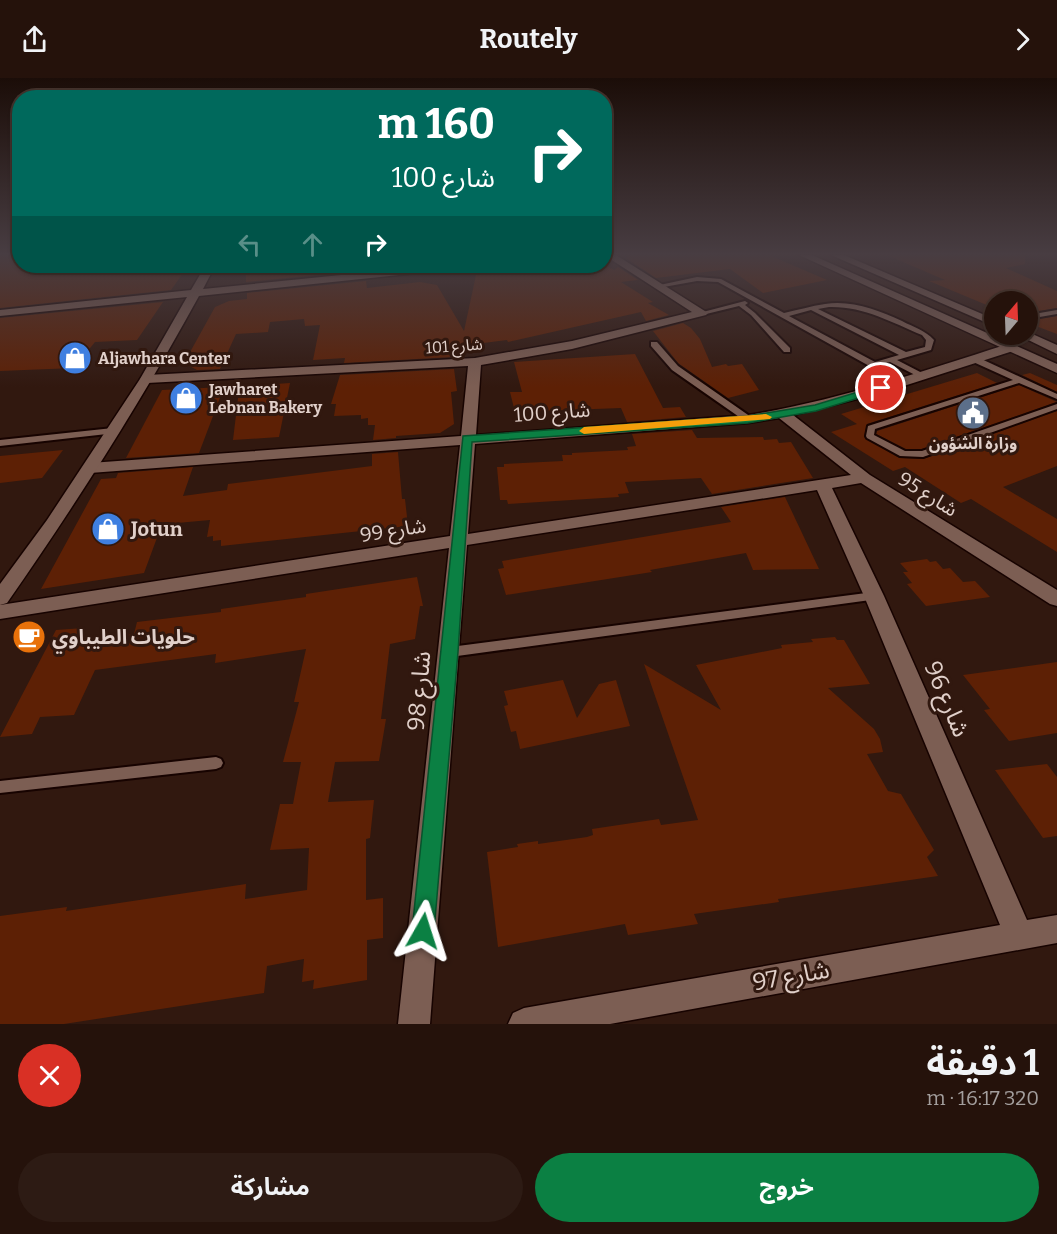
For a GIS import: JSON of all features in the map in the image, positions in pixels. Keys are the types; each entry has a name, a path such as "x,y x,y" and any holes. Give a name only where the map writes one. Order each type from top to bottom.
{"street":[{"path":"0,305 76,299"},
{"path":"0,313 117,299"},
{"path":"0,598 6,583 54,523 147,379 190,299"},
{"path":"679,299 702,313"},
{"path":"901,299 1057,369"},
{"path":"940,299 984,319"},
{"name":"شارع 101","path":"147,379 475,362 572,345 702,313"},
{"path":"1038,341 1057,350"},
{"name":"شارع 100","path":"90,468 784,415 839,402 1009,348"},
{"name":"شارع 98","path":"414,1024 475,362"},
{"name":"شارع 95","path":"784,415 864,478 1057,599"},
{"name":"شارع 99","path":"0,612 459,543 864,478"},
{"name":"شارع 96","path":"823,486 874,596 1019,935"},
{"name":"شارع 97","path":"524,1024 1057,929"}],"lane":[{"name":"شارع 101","path":"702,313 756,300"},
{"path":"756,300 903,381"},
{"path":"740,304 753,314 787,350"},
{"path":"784,315 836,304 861,308 924,334 930,340 928,348 874,365"},
{"path":"813,309 906,355"},
{"path":"1038,315 1057,312"},
{"path":"654,344 675,368 748,419"},
{"path":"974,359 1057,397"},
{"path":"891,360 922,375"},
{"path":"1020,380 871,428 870,436 903,454 923,454 1057,406"},
{"path":"0,443 113,431"},
{"path":"450,652 874,596"},
{"path":"0,788 216,763"}],"building":[{"path":"0,299 84,299 0,308"},
{"path":"445,299 464,331 471,299 648,299 653,302 648,303 669,315 646,321 641,312 508,342 507,340 452,347 453,357 344,363 345,358 313,360 320,325 305,326 304,319 270,322 268,332 236,334 220,369 197,370 184,363 215,307 229,301"},
{"path":"973,299 984,299 984,304"},
{"path":"1038,299 1057,299 1057,308 1038,311"},
{"path":"163,302 137,340 95,342 74,368 0,371 0,318"},
{"path":"1057,316 1057,334 1038,327 1038,319"},
{"path":"683,323 691,328 700,339 712,367 742,364 759,390 728,398 678,363 653,331"},
{"path":"635,354 663,408 680,407 686,417 627,422 621,408 515,412 510,392 522,392 514,362"},
{"path":"454,369 457,391 451,392 454,424 440,433 373,440 375,425 368,425 368,418 361,419 361,415 334,416 336,404 331,404 340,375"},
{"path":"977,373 997,383 867,424 864,437 899,458 923,459 1057,411 1057,466 1003,487 1057,519 1057,552 971,499 961,503 905,467 893,471 831,432 857,424 841,414"},
{"path":"1030,373 1057,385 1057,392 1022,375"},
{"path":"290,383 279,437 233,440 239,390 232,387"},
{"path":"1019,385 1057,402 922,449 906,449 876,434 877,431"},
{"path":"224,387 199,453 126,458 162,390"},
{"path":"692,430 697,438 763,437 764,440 777,439 779,443 791,442 813,478 712,494 701,478 625,482 629,493 618,494 619,497 508,504 507,500 500,500 497,467 504,467 504,464 563,461 562,455 572,455 572,453 628,450 627,447 636,446 632,434"},
{"path":"63,450 42,478 0,483 0,456"},
{"path":"398,452 402,499 405,499 408,526 221,546 221,540 213,541 213,536 207,537 210,520 166,524 162,535 158,535 144,573 41,589 101,479 116,478 118,473 193,467 183,496 227,490 228,484 372,466 372,454"},
{"path":"785,497 819,569 753,570 746,553 650,570 652,572 506,595 498,569 504,568 502,561 731,522 721,507"},
{"path":"927,559 930,562 936,561 943,569 950,568 963,582 975,581 990,597 926,606 907,584 912,583 903,572 908,572 900,563"},
{"path":"417,577 423,606 420,606 415,639 390,644 381,719 386,719 379,761 335,762 328,802 374,800 370,838 366,839 366,900 383,898 383,938 367,940 367,980 313,989 314,980 302,982 304,959 267,966 264,993 64,1024 0,1024 0,916 67,907 66,911 246,884 245,899 307,890 309,848 270,850 280,804 293,804 301,762 283,762 299,702 294,702 306,649 215,663 216,654 95,670 74,715 40,717 32,734 0,737 56,630 84,628 79,638 134,634 137,622 221,612 221,609 306,597 306,594"},
{"path":"835,637 837,640 844,640 870,684 828,688 874,729 880,739 883,752 867,754 888,791 901,794 934,850 927,857 938,876 778,899 779,902 694,914 698,924 628,935 625,924 498,947 487,852 518,847 517,844 538,841 538,844 587,837 593,835 592,829 659,819 661,825 698,820 644,664 721,710 696,665 782,648 781,645"},
{"path":"1057,662 1057,733 1009,741 984,710 990,709 963,675"},
{"path":"563,680 577,718 599,684 616,680 630,726 520,749 516,731 511,732 504,706 508,705 504,691"},
{"path":"1047,764 1057,777 1057,836 1043,838 995,770"}],"slow traffic":[{"path":"584,431 766,417"}],"place":[{"name":"Aljawhara Center","path":"75,358"},
{"name":"Jawharet Lebnan Bakery","path":"186,398"},
{"name":"وزارة الشؤون","path":"973,413"},
{"name":"Jotun","path":"108,529"},
{"name":"حلويات الطيباوي","path":"29,637"}],"route":[{"path":"423,931 450,652 467,439 784,415 839,402 881,388"}]}
